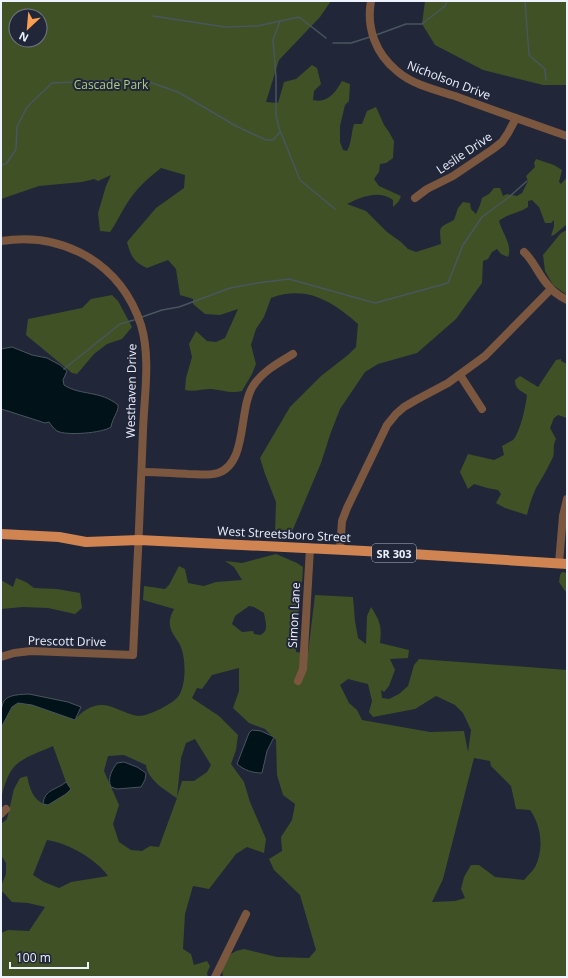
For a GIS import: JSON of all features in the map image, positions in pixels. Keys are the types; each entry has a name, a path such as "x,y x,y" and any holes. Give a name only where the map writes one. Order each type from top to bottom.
{"main road":[{"name":"West Streetsboro Street","path":"1,534 59,536 86,542 139,540 310,548 563,563"}],"street":[{"name":"Nicholson Drive","path":"370,1 369,19 372,36 382,57 398,72 411,80 567,136"},
{"name":"Leslie Drive","path":"415,198 427,189 453,176 502,142 516,118"},
{"name":"Westhaven Drive","path":"1,241 12,239 34,239 55,242 85,255 99,264 114,279 129,298 141,325 145,347 142,472 133,655"},
{"path":"524,252 530,258 542,278 551,289 567,300"},
{"path":"340,550 342,521 346,508 387,425 404,407 460,375 489,352 551,289"},
{"path":"142,472 209,475 223,471 234,460 237,452 245,406 253,386 271,368 293,354"},
{"path":"460,375 482,409"},
{"path":"563,563 563,516 567,499"},
{"name":"Simon Lane","path":"298,681 303,669 310,548"},
{"name":"Prescott Drive","path":"1,657 14,653 31,651 133,655"},
{"path":"215,977 246,914"}],"green space":[{"name":"Cascade Park","path":"1,1 331,1 320,17 279,60 266,102 278,103 284,82 296,79 312,65 317,68 321,84 314,91 313,100 318,101 327,99 334,93 342,81 350,84 349,101 345,105 340,126 340,142 343,150 347,151 354,124 362,124 367,111 376,107 384,125 394,141 393,158 386,163 380,164 379,172 374,179 379,186 401,196 399,201 393,207 393,200 381,195 369,196 347,204 366,211 387,232 408,249 416,252 441,244 441,228 445,224 454,220 458,208 463,202 470,203 471,209 476,214 482,198 489,194 494,188 500,188 503,196 507,194 517,196 522,193 528,181 526,176 535,167 534,163 536,159 554,165 562,170 559,182 561,184 567,177 567,224 551,236 554,220 551,223 545,223 539,207 532,200 528,201 528,207 499,221 509,248 508,257 501,254 497,249 492,252 488,259 483,261 482,283 456,319 417,353 378,364 365,372 340,409 321,463 291,534 275,534 276,502 260,458 290,407 321,376 356,347 358,324 328,302 307,294 284,294 271,298 264,317 256,329 251,345 256,364 242,391 230,392 211,389 192,391 185,390 186,378 192,357 189,344 196,331 207,341 216,342 225,338 238,309 220,315 205,314 193,304 193,299 180,295 176,269 168,260 147,268 139,264 134,258 130,252 127,242 156,208 184,188 185,175 161,168 133,194 110,232 100,231 98,213 111,175 98,181 94,179 82,182 39,186 1,199"},
{"path":"425,1 567,1 567,85 543,85 483,70 435,45 422,24"},
{"path":"567,230 567,295 553,285 545,271 543,255 561,233"},
{"path":"112,295 118,301 132,327 122,339 107,344 94,354 77,374 72,373 26,335 28,319 82,308 91,299"},
{"path":"561,359 561,361 567,364 567,418 558,415 554,418 550,428 556,439 553,457 536,488 527,515 505,508 496,503 501,494 498,490 474,484 468,489 460,472 468,454 494,460 504,455 502,446 513,440 516,436 524,412 527,395 517,387 515,380 520,376 538,387 556,360"},
{"path":"276,554 303,567 296,652 308,653 315,595 353,597 358,638 366,644 367,616 371,607 380,624 380,643 409,650 408,658 390,659 395,670 389,686 384,692 381,690 382,698 389,699 399,694 408,686 414,665 419,659 567,670 567,977 223,977 222,969 231,954 236,951 244,949 277,957 309,958 316,950 300,895 274,870 269,859 282,851 281,837 292,820 295,804 283,795 277,775 276,740 265,729 249,723 233,708 239,691 239,668 212,675 202,689 197,688 192,698 219,716 238,735 236,750 231,764 244,782 250,802 266,839 264,853 247,847 236,854 209,889 193,886 185,914 183,949 191,954 194,965 207,961 210,966 207,973 208,977 1,977 1,933 8,930 29,931 45,907 28,903 12,902 1,890 6,874 6,863 1,855 1,824 7,819 14,789 20,778 27,776 31,790 35,797 38,801 47,805 66,794 68,784 53,746 24,759 12,769 4,786 1,799 1,728 12,707 18,703 32,705 75,720 85,710 99,705 109,706 143,716 159,710 169,704 177,698 183,687 184,680 182,650 170,626 170,617 174,609 143,600 144,586 165,589 169,585 179,566 185,569 188,583 204,586 216,582 242,580 234,567 225,561 242,563","holes":["249,606 254,607 264,613 266,626 265,631 260,635 254,634 253,631 242,632 232,624 235,616","348,679 368,684 372,701 369,712 373,717 415,709 436,696 455,705 463,713 471,730 468,752 464,731 430,732 362,720 357,710 349,703 340,685","195,739 211,765 207,772 194,781 182,781 177,797 181,758 186,743","124,755 146,765 147,770 153,780 177,798 159,847 150,846 142,851 131,850 119,842 113,824 119,805 104,771 108,756","474,758 490,761 491,766 511,786 516,809 530,810 534,816 539,830 541,844 536,865 524,880 495,877 479,865 471,865 464,877 461,889 465,898 455,901 432,902 443,879","47,840 64,844 81,853 89,858 108,876 71,882 59,888 44,882 33,875"]},
{"path":"562,572 567,573 567,592 559,582"},
{"path":"16,578 26,582 34,588 57,589 80,593 82,608 75,614 48,608 23,607 1,609 1,580 13,587"}],"shaded area":[{"path":"12,347 32,355 47,358 60,365 67,371 63,380 64,385 77,391 104,397 118,405 111,427 93,432 76,434 62,433 57,431 49,422 45,423 1,409 1,349"},
{"path":"29,694 68,702 81,707 75,720 32,705 18,703 12,707 1,728 1,711 4,701 12,696"},
{"path":"252,730 261,731 274,737 267,751 262,773 248,771 237,764 249,733"},
{"path":"124,762 137,767 146,773 145,780 141,787 117,789 111,787 110,777 112,771 117,763"},
{"path":"66,782 71,789 66,794 48,805 43,804 48,793"}],"waterway":[{"path":"376,35 406,24 422,24 445,6 447,1"},
{"path":"525,1 529,55 545,69 546,80"},
{"path":"153,16 225,27 257,26 299,17 326,38"},
{"path":"280,21 273,40 276,77 276,115 279,128 300,180 335,209"},
{"path":"333,43 351,43 370,37"},
{"path":"1,166 7,163 16,149 17,127 27,107 52,83 118,80 149,82 178,92 236,126 266,140 273,140 280,132"},
{"path":"142,317 162,310 179,307 230,288 289,279 375,303 448,283 463,245 482,217 509,197 527,181"},
{"path":"64,369 120,324 134,320"}]}
